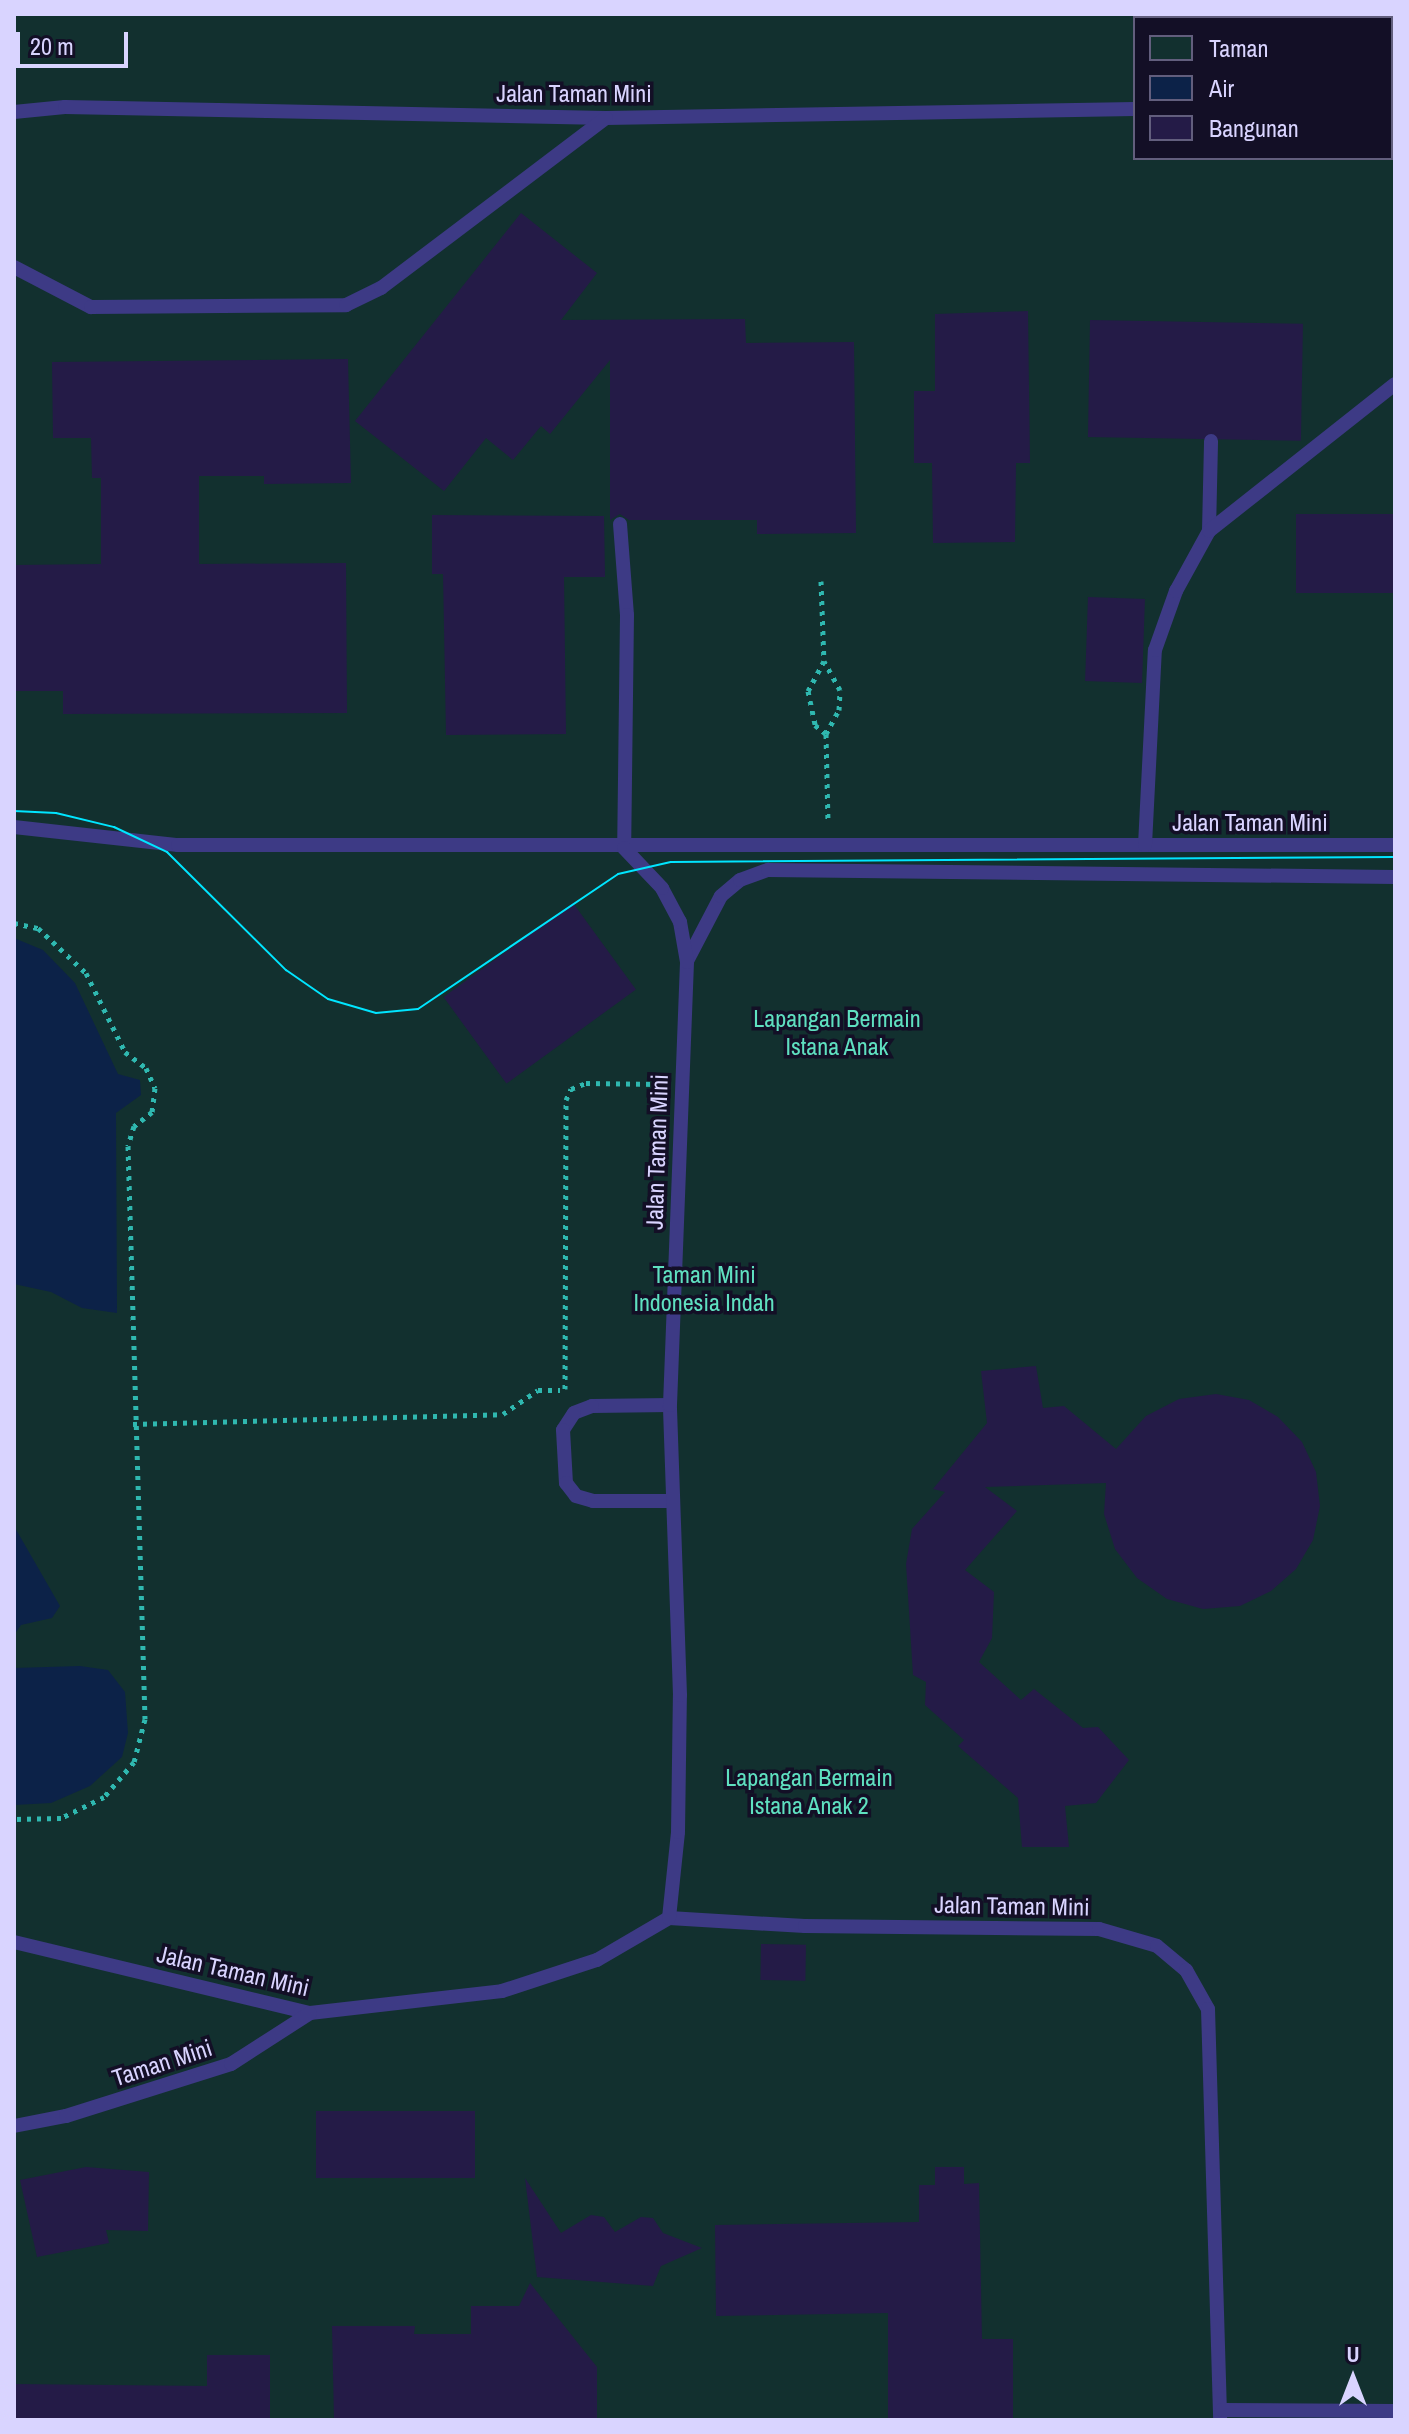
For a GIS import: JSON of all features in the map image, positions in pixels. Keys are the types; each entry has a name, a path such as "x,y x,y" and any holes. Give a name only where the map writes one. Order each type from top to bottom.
{"lane":[{"name":"Jalan Taman Mini","path":"14,112 65,107 606,118 1133,109"},
{"path":"14,267 91,307 346,305 381,288 606,118"},
{"path":"1145,845 1155,650 1165,615 1209,531 1395,384"},
{"path":"1209,531 1211,441"},
{"path":"620,524 627,615 624,848"},
{"name":"Jalan Taman Mini","path":"14,827 178,845 624,848 1395,845"},
{"name":"Jalan Taman Mini","path":"624,848 662,888 680,922 687,962 670,1405 680,1695 678,1832 669,1918"},
{"name":"Jalan Taman Mini","path":"687,962 721,896 740,880 768,870 1395,877"},
{"path":"670,1405 592,1406 574,1413 563,1430 566,1483 576,1496 593,1501 672,1501"},
{"name":"Jalan Taman Mini","path":"14,1942 310,2013 502,1991 597,1960 669,1918 805,1926 1099,1929 1157,1946 1186,1970 1208,2009 1221,2415 1395,2411"},
{"name":"Taman Mini","path":"14,2126 66,2116 231,2064 310,2013"}],"path":[{"path":"821,581 824,661 840,690 839,710 826,734 828,847"},
{"path":"824,661 808,691 815,725 826,734"},
{"path":"14,923 38,928 86,973 125,1052 146,1068 155,1088 152,1112 134,1126 128,1146 133,1424 145,1719 134,1762 104,1797 61,1818 14,1819"},
{"path":"565,1390 566,1100 571,1089 586,1083 682,1084"},
{"path":"133,1424 503,1414 538,1390 580,1389"}],"green space":[{"name":"Taman Mini Indonesia Indah","path":"14,14 1395,14 1395,2420 14,2420"}],"water":[{"path":"14,938 43,950 75,983 118,1074 140,1080 141,1095 116,1113 117,1313 82,1308 51,1292 14,1284"},
{"path":"14,1526 60,1606 52,1618 21,1625 14,1635"},
{"path":"80,1666 108,1670 125,1692 128,1733 122,1757 90,1786 51,1803 14,1805 14,1668"}],"building":[{"path":"521,213 597,273 561,320 745,319 746,343 854,342 856,533 757,534 757,520 629,520 620,514 610,520 610,360 550,434 541,426 513,460 486,438 444,491 355,421"},
{"path":"1028,311 1030,463 1016,463 1015,542 933,543 932,463 914,463 914,391 935,391 935,314"},
{"path":"1090,320 1303,324 1301,441 1088,437"},
{"path":"348,359 351,483 264,484 264,476 199,476 199,564 346,563 347,713 63,714 63,691 14,691 14,565 101,564 101,478 92,478 91,438 53,438 52,362"},
{"path":"1296,514 1395,514 1395,593 1296,593"},
{"path":"432,515 604,516 605,577 564,577 566,734 446,735 443,574 432,574"},
{"path":"1088,597 1145,599 1142,683 1085,681"},
{"path":"573,903 636,990 506,1084 444,997"},
{"path":"1036,1366 1043,1408 1064,1406 1116,1449 1146,1416 1179,1399 1216,1394 1249,1400 1278,1417 1302,1442 1316,1472 1320,1506 1313,1540 1296,1569 1271,1591 1240,1606 1203,1609 1167,1599 1137,1578 1115,1549 1104,1514 1106,1483 985,1487 1017,1511 965,1570 994,1592 992,1638 979,1662 1021,1700 1034,1689 1083,1728 1098,1727 1129,1760 1096,1803 1065,1806 1069,1847 1022,1847 1018,1798 958,1746 964,1740 925,1705 926,1682 913,1675 906,1564 912,1529 945,1492 933,1489 987,1423 981,1371"},
{"path":"761,1944 806,1945 805,1981 760,1980"},
{"path":"316,2111 475,2111 475,2178 316,2178"},
{"path":"86,2167 149,2172 148,2231 106,2230 109,2243 37,2257 20,2180"},
{"path":"935,2167 964,2167 964,2184 979,2183 982,2339 1013,2339 1013,2420 888,2420 888,2313 716,2316 715,2225 919,2222 919,2185 935,2185"},
{"path":"525,2178 561,2233 591,2215 604,2217 615,2232 641,2217 653,2218 663,2233 702,2248 661,2266 653,2286 537,2277"},
{"path":"530,2283 597,2367 597,2420 334,2420 332,2326 415,2326 414,2334 471,2334 471,2306 519,2306"},
{"path":"207,2355 270,2355 270,2420 14,2420 14,2384 207,2386"}],"tram line":[{"path":"14,811 56,813 114,827 167,852 286,970 328,999 376,1013 418,1009 618,874 671,862 1395,857"}],"park label":[{"name":"Lapangan Bermain Istana Anak","path":"837,1033"},
{"name":"Lapangan Bermain Istana Anak 2","path":"809,1792"}]}
